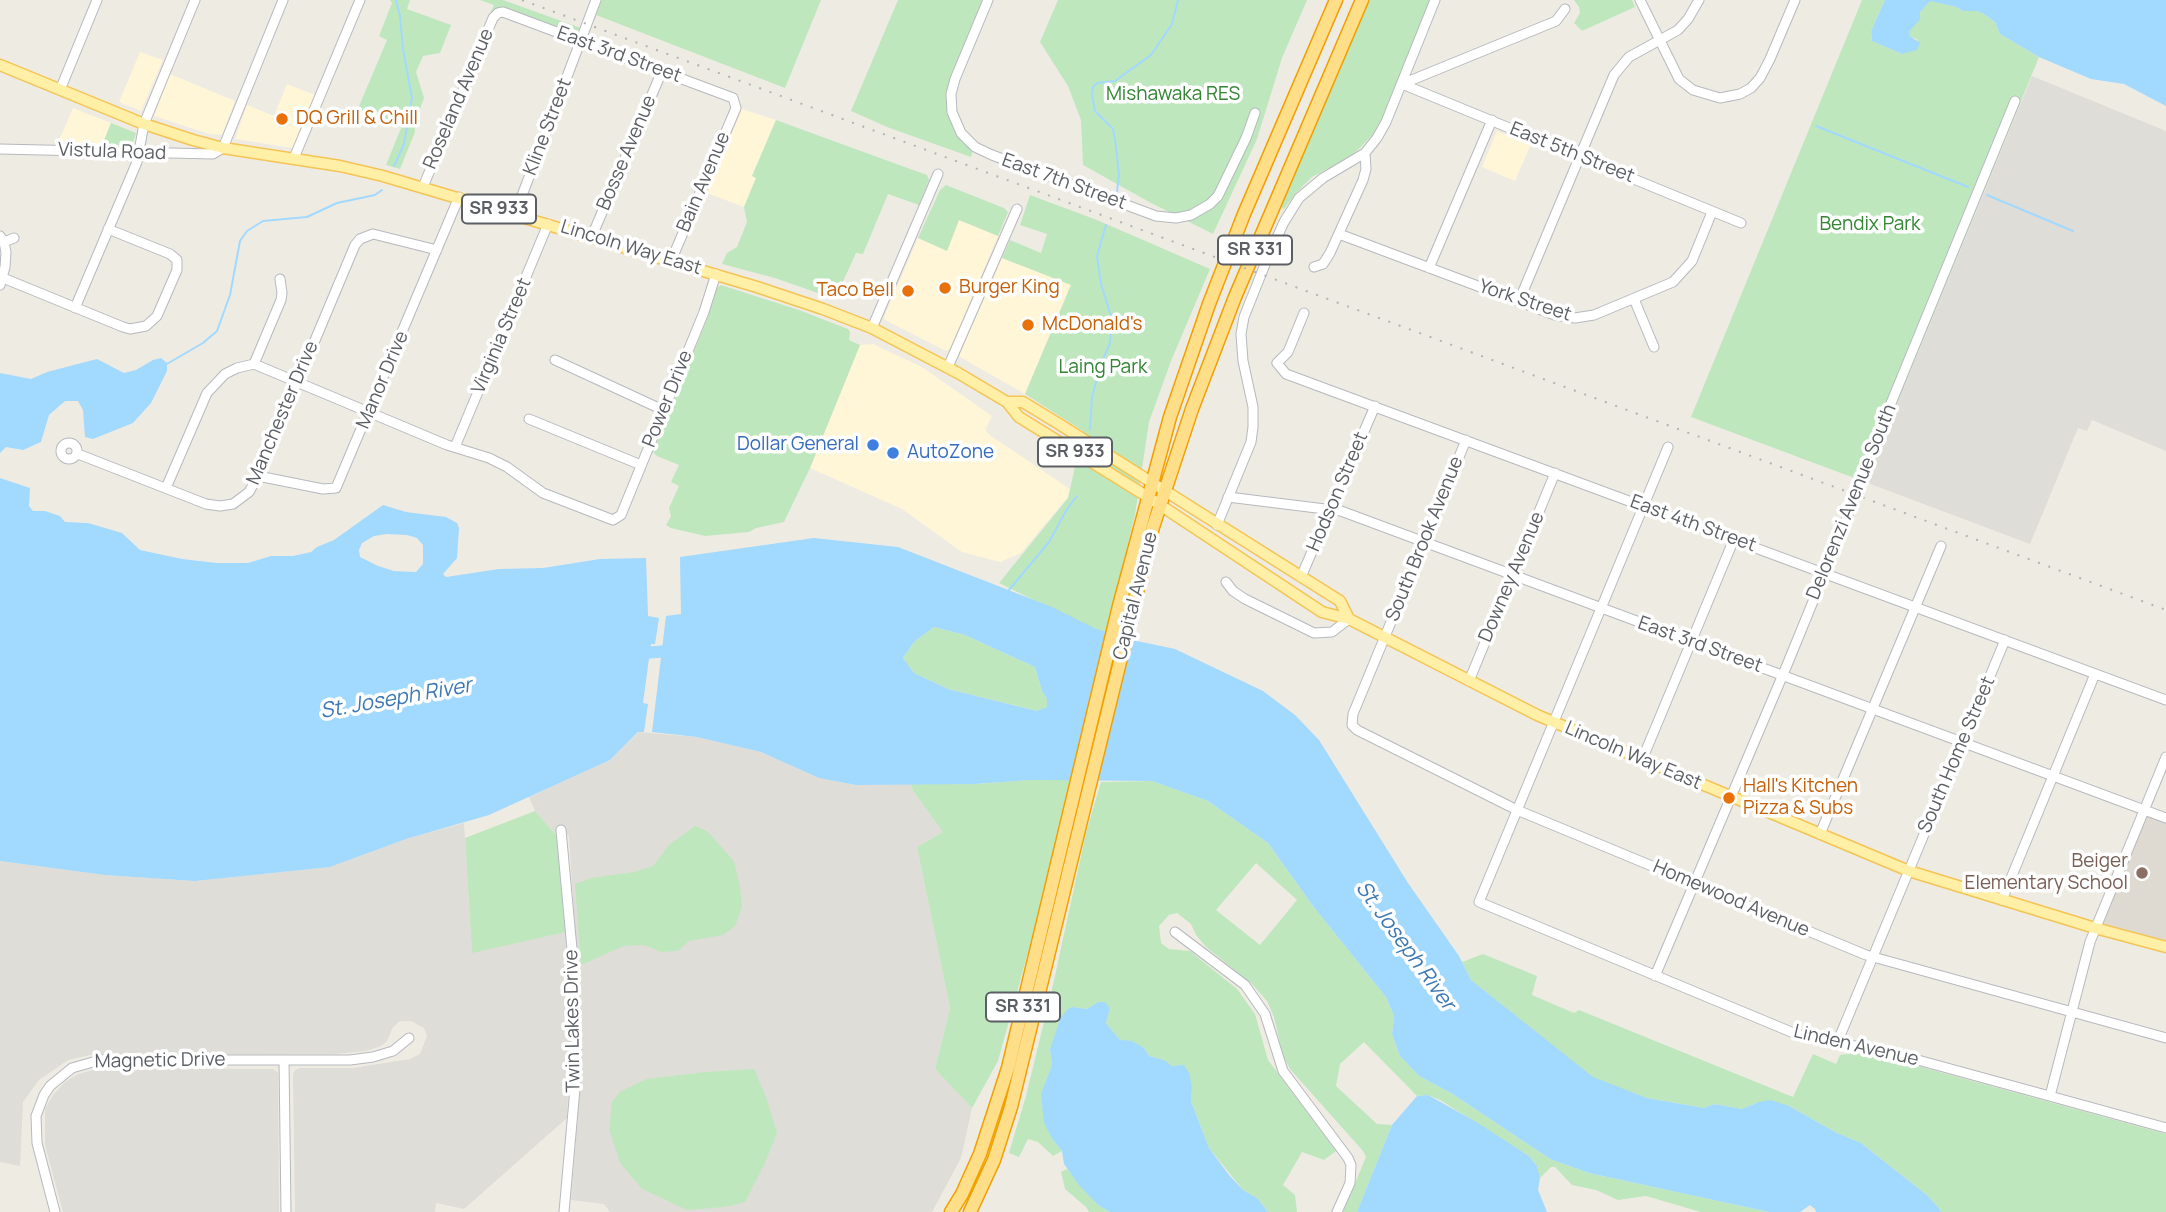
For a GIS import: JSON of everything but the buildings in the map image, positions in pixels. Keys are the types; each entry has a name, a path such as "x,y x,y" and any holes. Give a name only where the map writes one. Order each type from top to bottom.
{"highway":[{"name":"Capital Avenue","path":"970,1212 994,1160 1011,1107 1150,490 1170,417 1244,214 1336,0"},
{"name":"Capital Avenue","path":"1122,622 1192,409 1235,297 1362,0"},
{"name":"Capital Avenue","path":"951,1212 980,1154 1008,1068 1080,796"}],"main road":[{"name":"Lincoln Way East","path":"0,65 144,124 193,141 362,171 423,187 716,274 811,304 872,328 948,367 1007,402 1019,417 1150,490 1165,492 1340,601 1349,620"},
{"name":"Lincoln Way East","path":"1007,402 1023,402 1150,490 1161,506 1322,612 1349,620 1553,723 1909,871 2166,947"}],"street":[{"path":"60,90 97,0"},
{"path":"75,308 139,153 144,124 195,0"},
{"path":"223,148 283,0"},
{"path":"294,158 360,0"},
{"name":"Kline Street","path":"515,214 596,0"},
{"name":"East 7th Street","path":"988,0 951,94 952,112 961,133 975,147 992,155 1156,216 1176,218 1191,215 1218,196 1255,113"},
{"path":"1217,525 1251,442 1253,427 1253,407 1241,348 1244,317 1283,222 1298,198 1317,182 1365,153 1386,122 1434,0"},
{"path":"1640,0 1679,79 1693,90 1714,97 1729,97 1751,88 1765,70 1795,0"},
{"path":"1519,301 1614,75 1629,57 1678,30 1699,0"},
{"path":"1402,84 1556,21 1565,9"},
{"name":"East 3rd Street","path":"498,13 503,12 731,96 736,103"},
{"name":"Roseland Avenue","path":"423,187 492,21 498,13"},
{"name":"Bosse Avenue","path":"592,236 662,71"},
{"name":"East 5th Street","path":"1402,84 1741,223"},
{"name":"Delorenzi Avenue South","path":"1655,975 1825,573 1880,430 2015,100"},
{"name":"Bain Avenue","path":"671,261 736,103"},
{"path":"1429,268 1492,120"},
{"name":"Vistula Road","path":"0,149 204,155 213,154 223,148"},
{"path":"1314,267 1323,264 1339,234 1363,180 1366,169 1365,153"},
{"path":"872,328 938,174"},
{"name":"Manor Drive","path":"258,476 323,489 336,488 459,197"},
{"path":"948,367 1017,208"},
{"name":"York Street","path":"1339,234 1555,314 1575,318 1594,315 1672,282 1692,261 1712,212"},
{"name":"Virginia Street","path":"455,447 548,224"},
{"path":"14,238 2,239 6,252 1,281 123,327 141,328 152,322 156,316 177,270 177,260 170,254 108,229"},
{"name":"Manchester Drive","path":"78,454 206,504 233,504 248,492 258,476 349,255 360,239 373,234 382,235 437,250"},
{"name":"Power Drive","path":"455,447 499,463 543,492 613,520 621,515 704,312 716,274"},
{"path":"254,364 281,300 280,279"},
{"path":"1634,299 1654,347"},
{"name":"East 4th Street","path":"1304,313 1288,352 1277,363 1286,374 2166,700"},
{"path":"555,360 663,410"},
{"path":"166,488 207,393 225,374 254,364 455,447"},
{"name":"Hodson Street","path":"1301,577 1375,406"},
{"path":"529,419 641,465"},
{"name":"South Brook Avenue","path":"1365,686 1466,440"},
{"path":"1517,810 1668,447"},
{"name":"Downey Avenue","path":"1469,681 1555,473"},
{"name":"East 3rd Street","path":"1228,497 1331,509 2166,818"},
{"path":"1642,760 1734,539"},
{"path":"1820,834 1941,547"},
{"path":"1226,582 1245,599 1314,633 1332,632 1349,620"},
{"name":"South Home Street","path":"1837,1043 2005,640"},
{"path":"2002,900 2095,674"},
{"name":"Homewood Avenue","path":"1365,686 1351,721 1357,730 1517,810 1873,958 2166,1038"},
{"path":"2050,1096 2095,928 2166,757"},
{"name":"Linden Avenue","path":"1517,810 1479,902 1796,1034 1885,1051 2166,1128"},
{"name":"Twin Lakes Drive","path":"561,830 572,949 576,1066 564,1212"},
{"path":"1175,932 1232,974 1257,1000 1265,1014 1283,1071 1352,1165 1350,1183 1337,1212"},
{"name":"Magnetic Drive","path":"55,1212 35,1128 38,1108 44,1095 65,1071 80,1064 100,1060 346,1060 373,1057 393,1051 409,1038"},
{"path":"284,1060 286,1212"}],"shaded area":[{"path":"140,52 163,60 141,111 119,102"},
{"path":"170,74 235,101 222,135 209,134 154,116"},
{"path":"2032,76 2166,131 2166,451 2092,420 2087,431 2078,428 2030,544 1865,482"},
{"path":"287,84 315,95 293,148 235,139 247,105 274,116"},
{"path":"73,108 111,123 102,145 58,143"},
{"path":"742,109 776,120 752,176 756,178 744,207 707,193"},
{"path":"1497,131 1531,144 1515,181 1482,167"},
{"path":"959,220 998,236 950,349 946,351 885,320 884,317 918,238 947,251"},
{"path":"1002,258 1071,284 1025,394 960,357"},
{"path":"873,344 922,367 992,416 985,430 991,436 1070,489 1068,497 1021,553 1000,562 962,552 902,509 810,468 860,345"},
{"path":"639,732 697,737 761,752 819,778 856,785 911,784 913,791 943,832 917,847 950,1008 935,1069 972,1108 961,1158 932,1212 610,1212 604,1204 571,1200 580,1089 578,981 569,835 557,836 535,811 529,797 610,760"},
{"name":"Beiger Elementary School","path":"2145,810 2166,818 2166,947 2095,928"},
{"path":"464,823 472,952 566,932 570,1039 567,1118 464,1209 436,1203 435,1212 295,1212 295,1070 353,1068 410,1059 420,1054 427,1036 424,1028 411,1021 400,1021 393,1027 387,1041 366,1051 334,1054 90,1055 68,1060 39,1080 23,1102 20,1166 0,1162 0,861 105,875 195,881 330,867 406,839"},
{"path":"100,1068 273,1069 278,1073 279,1212 63,1212 45,1145 45,1109 65,1082 78,1074"}],"green space":[{"path":"390,0 410,0 407,9 451,25 440,53 423,56 416,72 424,98 415,122 415,132 400,169 386,165 401,128 380,119 377,127 354,118 387,40 379,36 392,3"},
{"path":"480,0 503,0 581,28 572,33 505,8 491,12 494,5"},
{"path":"602,0 821,0 785,88 596,15"},
{"path":"898,0 984,0 948,91 950,118 956,131 973,150 971,157 851,111"},
{"name":"Mishawaka RES","path":"1058,0 1307,0 1282,58 1257,139 1213,234 1083,165 1081,120 1068,86 1040,42"},
{"path":"1368,0 1430,0 1375,132 1352,156 1312,177 1284,209 1281,207 1300,155"},
{"path":"1574,0 1632,0 1635,7 1582,31 1574,23 1580,13"},
{"name":"Bendix Park","path":"1862,0 1885,0 1871,31 1872,41 1902,54 1918,40 1910,36 1909,32 1930,0 1963,11 1984,14 1995,22 2000,34 2039,57 1865,482 1691,417"},
{"path":"776,120 927,175 929,180 919,205 888,194 863,254 856,253 835,299 775,278 722,264 727,253 737,247 747,222 744,207 756,178 752,176"},
{"path":"111,123 136,133 133,142 128,145 102,145"},
{"path":"946,185 1004,208 1008,212 998,236 959,220 947,251 918,238 940,190"},
{"name":"Laing Park","path":"1030,195 1097,220 1210,269 1171,361 1149,422 1135,515 1105,635 999,583 1068,498 1083,431 1025,394 1071,285 1002,258 1010,240 1041,253 1047,234 1020,225"},
{"path":"721,285 848,329 849,340 860,345 810,468 784,522 749,532 705,536 666,525 671,516 669,508 679,486 671,482 679,465 653,452 708,317 717,288"},
{"path":"934,627 965,635 1035,667 1047,699 1047,707 1038,711 948,689 914,673 903,658 914,642"},
{"path":"1071,780 998,1061 972,1108 935,1069 950,1008 917,847 943,832 913,791 911,784 975,784"},
{"path":"1152,781 1208,801 1268,843 1313,906 1386,997 1394,1016 1392,1034 1400,1056 1419,1076 1451,1093 1550,1159 1589,1173 1769,1212 1701,1212 1646,1196 1618,1200 1596,1190 1572,1185 1555,1167 1551,1167 1540,1178 1537,1166 1529,1156 1440,1100 1428,1095 1417,1096 1364,1042 1340,1064 1336,1086 1377,1124 1392,1125 1357,1212 1343,1212 1366,1157 1363,1151 1290,1069 1283,1056 1274,1017 1267,1001 1252,984 1206,947 1191,924 1177,913 1169,915 1159,926 1161,943 1169,949 1190,951 1237,989 1255,1014 1268,1060 1336,1151 1324,1160 1302,1152 1283,1185 1295,1195 1297,1212 1268,1212 1257,1198 1243,1190 1209,1148 1191,1101 1192,1086 1164,1060 1149,1056 1144,1048 1120,1040 1106,1023 1110,1008 1098,1002 1087,1009 1073,1007 1050,1049 1052,1065 1047,1079 1053,1140 1062,1151 1053,1156 1038,1142 1028,1139 1019,1157 1009,1153 1026,1096 1086,833 1101,782","holes":["1256,863 1297,900 1260,945 1216,910"]},
{"path":"535,811 557,836 566,932 472,953 465,838"},
{"path":"695,826 707,831 734,861 742,907 735,926 723,935 689,941 678,951 661,952 644,945 624,946 581,965 575,884 591,878 634,872 653,866 669,845"},
{"path":"1483,954 1537,976 1532,995 1574,1013 1579,1010 1793,1097 1813,1054 1836,1064 1840,1055 1855,1053 1903,1062 2166,1134 2166,1212 1942,1212 1928,1196 1861,1143 1789,1106 1759,1102 1742,1109 1714,1104 1704,1108 1647,1098 1593,1078 1471,980 1462,962"},
{"path":"754,1069 777,1133 745,1202 725,1207 687,1210 642,1189 620,1163 609,1129 612,1102 621,1091 647,1079"},
{"path":"1067,1169 1098,1205 1110,1212 1089,1212 1065,1189 1061,1172"}],"water":[{"path":"1885,0 2166,0 2166,106 2124,84 2091,79 2039,57 2000,34 1995,22 1984,14 1930,1 1920,12 1920,19 1909,32 1910,36 1920,43 1917,50 1902,54 1872,41 1871,31"},
{"path":"161,358 167,363 167,371 151,403 133,423 93,439 85,437 83,410 78,401 65,401 49,415 41,442 23,450 6,447 0,453 0,373 31,379 97,359 124,373"},
{"path":"0,478 30,488 29,506 33,511 45,511 60,516 65,522 88,523 122,533 140,550 182,559 248,563 271,556 293,556 311,552 334,540 383,505 406,512 446,517 457,523 457,558 443,574 446,577 499,569 543,568 600,559 646,558 648,616 659,618 655,644 651,644 643,703 648,704 644,732 638,732 610,760 489,815 406,839 330,867 195,881 105,875 0,861","holes":["407,535 417,538 423,545 423,564 416,572 394,571 360,557 362,543 374,536"]},
{"path":"814,538 898,547 1052,607 1096,629 1175,649 1263,691 1295,715 1319,740 1408,883 1459,956 1471,980 1593,1077 1647,1098 1704,1108 1714,1104 1742,1109 1771,1100 1789,1106 1861,1143 1928,1196 1942,1212 1816,1212 1810,1205 1800,1212 1769,1212 1589,1173 1550,1159 1451,1093 1419,1076 1400,1056 1392,1034 1394,1016 1386,997 1313,906 1268,843 1208,801 1152,781 1030,780 975,784 856,785 819,778 761,752 697,737 652,732 666,616 681,614 680,557","holes":["934,627 965,635 1035,667 1047,699 1047,707 1037,711 948,689 914,673 903,658 914,642"]},
{"path":"1098,1002 1105,1002 1110,1008 1106,1023 1120,1040 1132,1041 1144,1048 1149,1056 1164,1060 1172,1066 1184,1065 1192,1087 1191,1101 1209,1148 1229,1175 1243,1190 1257,1198 1268,1212 1110,1212 1098,1205 1079,1185 1064,1164 1062,1151 1044,1123 1041,1094 1052,1065 1050,1049 1061,1017 1068,1009 1087,1009"},
{"path":"1428,1095 1529,1156 1537,1166 1540,1178 1538,1190 1547,1212 1357,1212 1392,1125 1417,1096"}],"waterway":[{"path":"394,166 404,144 412,98 396,0"},
{"path":"1117,192 1119,174 1113,129 1095,111 1093,87 1097,83 1115,81 1151,55 1172,24 1178,0"},
{"path":"1816,126 1968,187"},
{"path":"165,365 203,343 217,331 230,295 240,241 247,231 263,221 307,217 337,203 375,195 382,190"},
{"path":"1987,195 2073,231"},
{"path":"1090,429 1092,397 1110,343 1112,319 1101,284 1097,256 1106,225"},
{"path":"1009,590 1049,542 1077,496"},
{"name":"St. Joseph River","path":"634,654 678,650"}],"railway":[{"path":"522,0 2166,610"}],"place":[{"name":"DQ Grill & Chill","path":"282,119"},
{"name":"Burger King","path":"945,288"},
{"name":"Taco Bell","path":"908,291"},
{"name":"McDonald's","path":"1028,325"},
{"name":"Dollar General","path":"873,445"},
{"name":"AutoZone","path":"893,453"},
{"name":"Hall's Kitchen Pizza & Subs","path":"1729,798"},
{"name":"Beiger Elementary School","path":"2142,873"}]}
